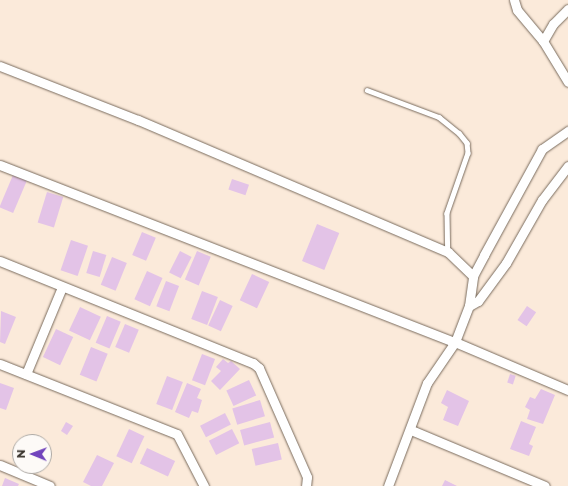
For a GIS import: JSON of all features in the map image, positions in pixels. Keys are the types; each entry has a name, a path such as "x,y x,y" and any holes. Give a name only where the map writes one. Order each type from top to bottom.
{"street":[{"path":"514,0 517,10 543,41 568,82"},
{"path":"543,41 553,24 568,9"},
{"path":"0,66 138,120 448,252 473,276"},
{"path":"388,486 411,430 427,383 455,342 469,306 473,276 542,149 568,131"},
{"path":"0,165 455,342 568,390"},
{"path":"469,306 478,301 506,263 542,200 568,166"},
{"path":"0,261 62,287 85,293 256,366 307,477 306,486"},
{"path":"26,374 62,287"},
{"path":"0,364 177,434 201,485"},
{"path":"411,430 545,486"},
{"path":"0,465 50,486"}],"lane":[{"path":"367,90 439,117 459,133 467,144 468,153 447,213 448,252"}],"building":[{"path":"13,175 27,181 13,213 0,208"},
{"path":"232,179 249,185 245,195 228,189"},
{"path":"47,192 63,197 54,228 38,223"},
{"path":"317,224 339,233 324,270 302,261"},
{"path":"142,232 156,238 146,261 132,255"},
{"path":"71,240 88,246 78,276 61,270"},
{"path":"93,251 106,255 100,277 86,273"},
{"path":"180,251 192,257 181,278 169,272"},
{"path":"197,251 211,257 199,285 185,280"},
{"path":"112,257 127,263 116,291 101,285"},
{"path":"147,271 163,278 150,306 134,299"},
{"path":"252,274 269,282 257,308 240,300"},
{"path":"166,281 179,286 169,311 156,306"},
{"path":"202,291 218,297 207,325 191,319"},
{"path":"220,300 233,306 221,331 208,325"},
{"path":"527,306 536,312 527,326 517,320"},
{"path":"80,307 101,317 90,340 69,331"},
{"path":"1,311 16,317 5,344 0,342"},
{"path":"107,316 121,322 109,349 96,343"},
{"path":"125,324 139,330 129,353 115,347"},
{"path":"56,329 73,337 60,365 43,357"},
{"path":"91,347 108,354 96,382 80,375"},
{"path":"202,354 215,359 205,385 192,380"},
{"path":"223,359 228,363 231,361 240,369 220,390 211,381 221,371 216,367"},
{"path":"510,374 516,376 513,384 507,383"},
{"path":"167,376 183,382 172,410 156,404"},
{"path":"249,380 256,395 234,406 226,391"},
{"path":"0,383 14,388 6,410 0,408"},
{"path":"187,383 201,389 197,398 202,400 198,413 192,411 189,418 175,412"},
{"path":"541,389 555,395 543,424 527,419 530,410 525,407 530,397 535,399"},
{"path":"447,390 469,401 458,426 443,420 448,407 441,403"},
{"path":"260,400 265,416 237,425 232,408"},
{"path":"225,413 231,425 206,437 200,426"},
{"path":"521,421 536,427 529,444 533,446 529,456 510,449"},
{"path":"66,422 73,426 67,435 61,431"},
{"path":"270,422 274,437 244,445 240,430"},
{"path":"129,429 144,436 132,463 116,456"},
{"path":"232,429 239,443 216,455 209,441"},
{"path":"278,443 282,460 256,466 252,449"},
{"path":"147,448 175,461 168,477 140,463"},
{"path":"97,455 114,463 102,486 91,486 83,482"},
{"path":"5,478 19,484 18,486 2,486"},
{"path":"445,480 457,486 442,486"}]}
